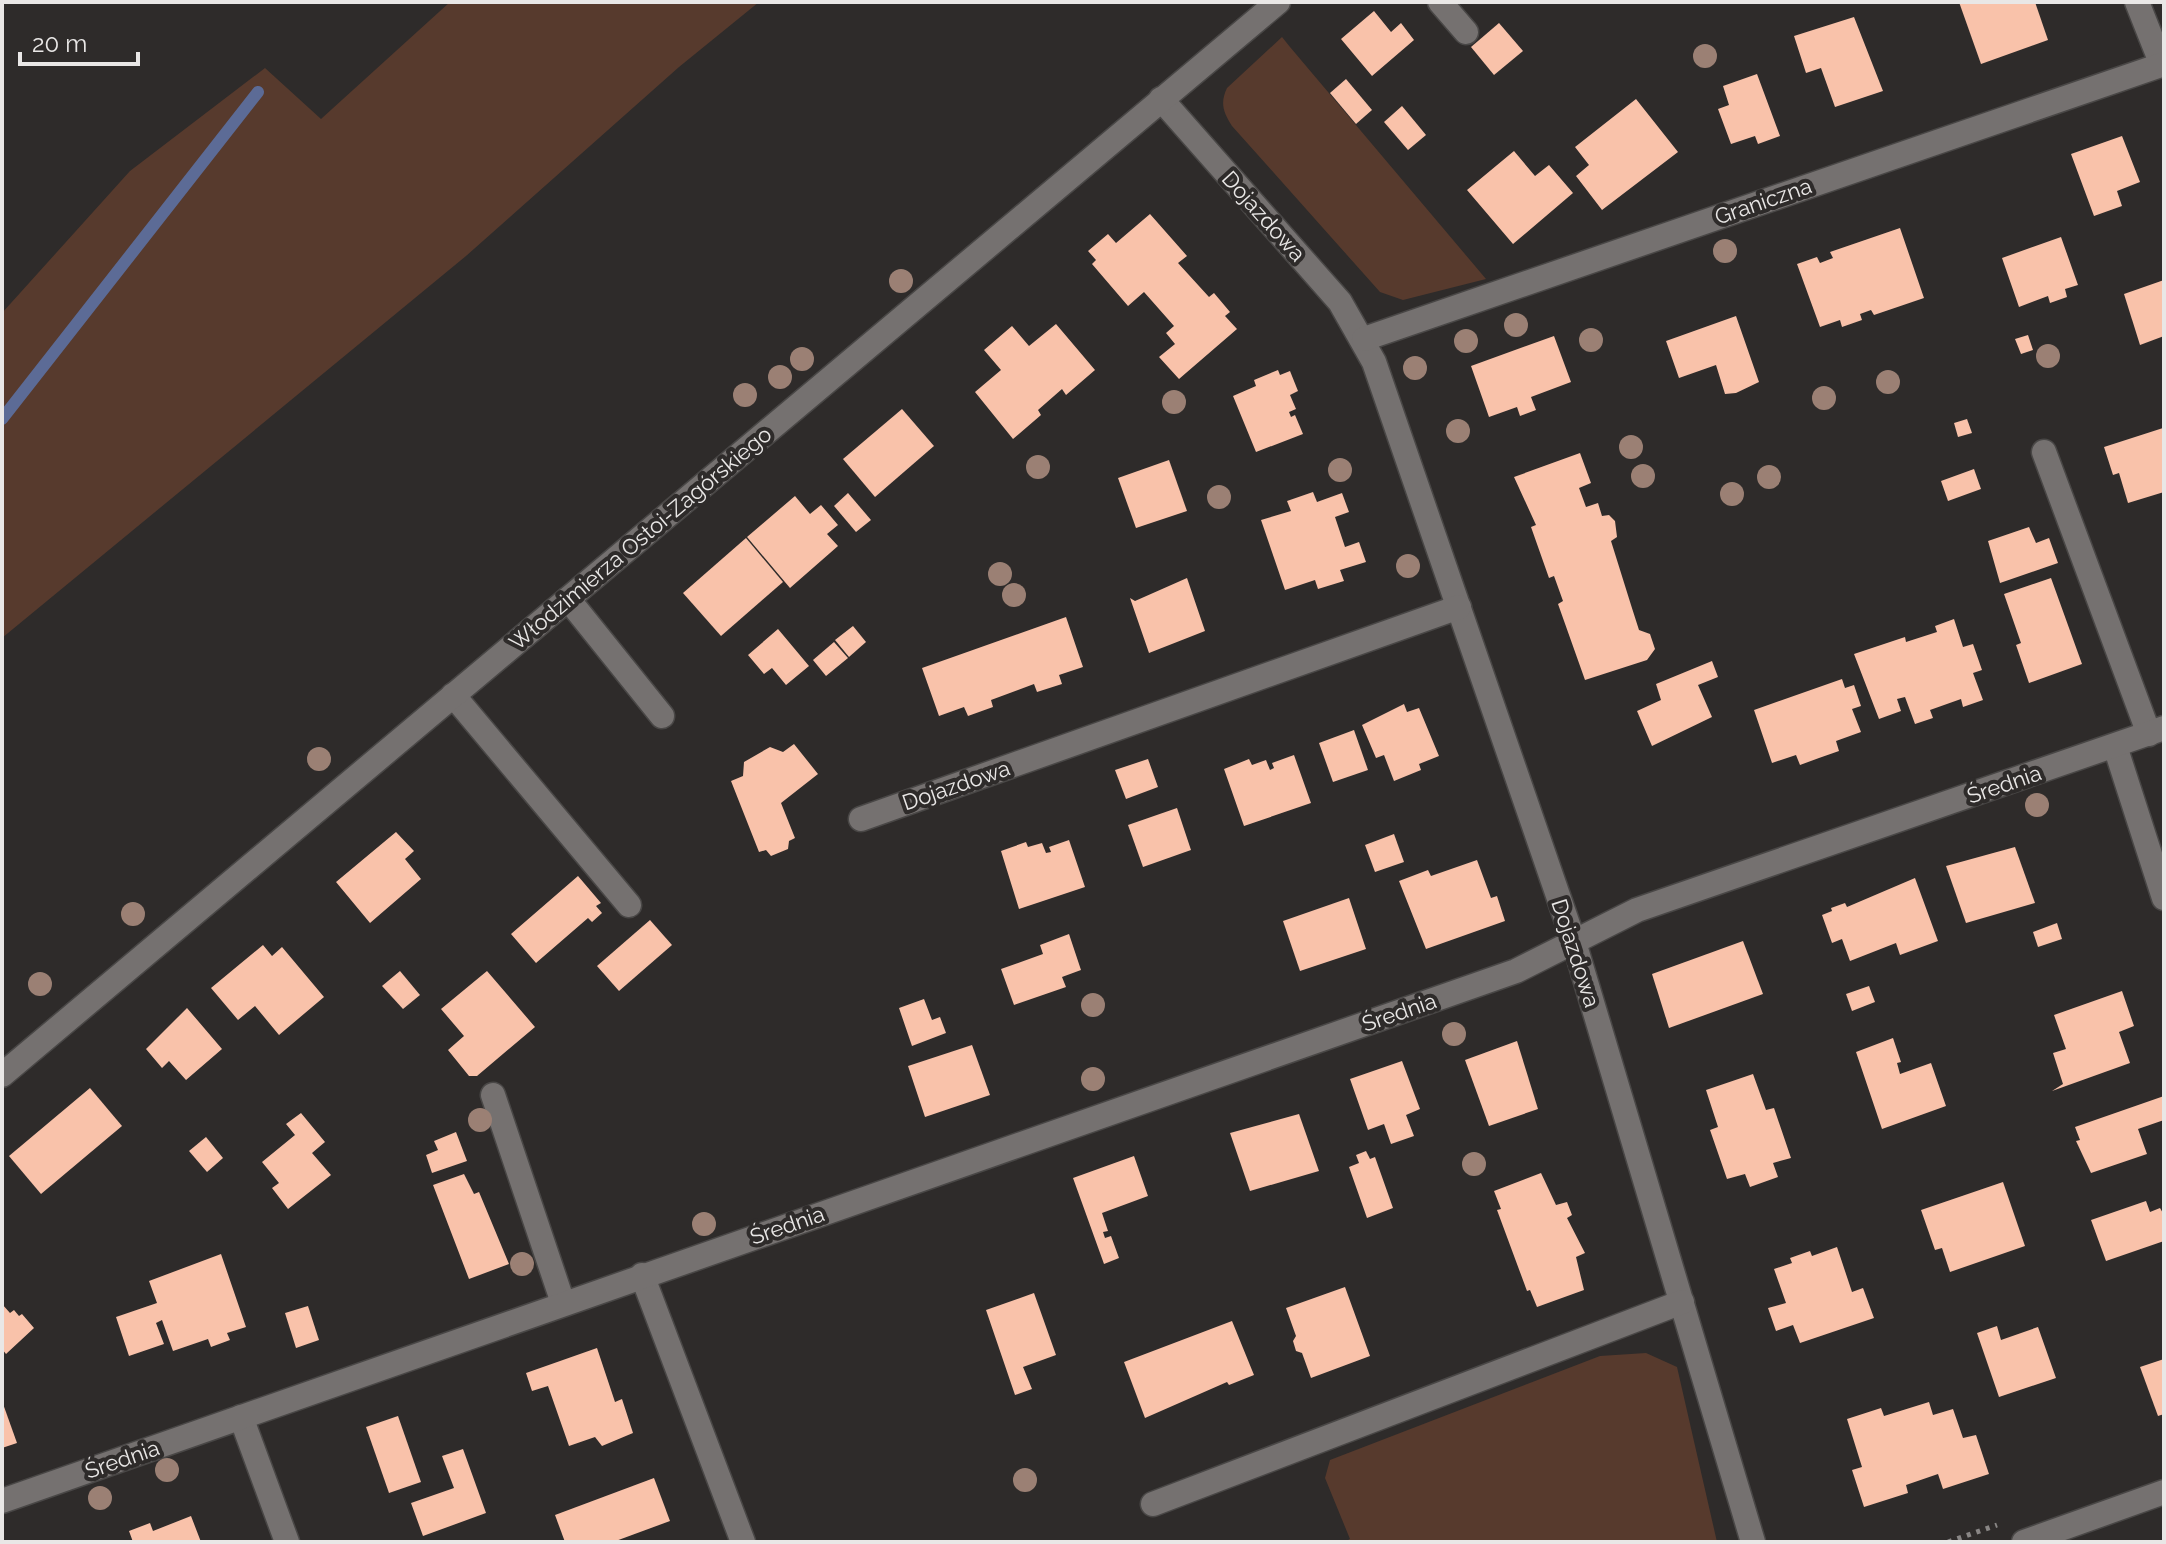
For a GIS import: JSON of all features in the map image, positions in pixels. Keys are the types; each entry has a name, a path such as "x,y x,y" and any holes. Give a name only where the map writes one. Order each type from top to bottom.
{"street":[{"name":"Włodzimierza Ostoi-Zagórskiego","path":"2,1075 1278,2"},
{"path":"1440,2 1466,32"},
{"name":"Graniczna","path":"1364,339 2163,65 2137,2"},
{"name":"Dojazdowa","path":"1161,99 1340,302 1364,339 1574,942 1753,1542"},
{"name":"Średnia","path":"2,1501 1516,971 1637,910 2156,731 2044,452"},
{"path":"568,599 662,716"},
{"name":"Dojazdowa","path":"861,819 1459,607"},
{"path":"453,695 629,905"},
{"path":"2115,746 2164,898"},
{"path":"493,1095 563,1303"},
{"path":"642,1275 743,1542"},
{"path":"1153,1504 1682,1302"},
{"path":"241,1417 287,1542"},
{"path":"2024,1542 2164,1492"}],"shaded area":[{"path":"450,2 759,2 679,67 466,256 2,638 2,313 130,171 265,68 321,119"},
{"path":"1282,37 1486,279 1403,300 1380,292 1232,126 1224,107 1227,88"},
{"path":"1646,1353 1677,1367 1717,1542 1344,1542 1350,1539 1325,1478 1330,1460 1600,1356"}],"building":[{"path":"1959,2 2035,2 2048,40 1981,64"},
{"path":"1374,11 1391,32 1401,23 1414,40 1372,76 1341,39"},
{"path":"1854,17 1883,91 1835,107 1821,68 1806,73 1794,36"},
{"path":"1499,23 1523,51 1494,75 1471,47"},
{"path":"1757,74 1780,136 1758,144 1755,136 1731,144 1718,109 1729,105 1723,86"},
{"path":"1346,79 1372,110 1356,124 1330,93"},
{"path":"1636,99 1678,152 1602,210 1576,176 1589,165 1575,147"},
{"path":"1402,106 1426,135 1408,150 1384,122"},
{"path":"2122,136 2140,182 2117,191 2122,206 2094,216 2071,154"},
{"path":"1514,151 1535,176 1549,165 1573,193 1513,244 1467,190"},
{"path":"1150,214 1187,256 1178,263 1209,297 1214,293 1230,312 1225,316 1237,329 1179,379 1159,357 1175,344 1166,333 1174,326 1144,292 1128,306 1092,264 1096,260 1088,251 1108,234 1116,243"},
{"path":"1900,228 1924,298 1874,315 1871,310 1860,314 1862,320 1842,327 1840,320 1820,327 1797,264 1817,257 1820,263 1833,258 1830,252"},
{"path":"2061,237 2078,285 2065,289 2067,297 2050,303 2048,296 2019,307 2002,258"},
{"path":"2164,280 2164,336 2140,345 2124,294"},
{"path":"1736,316 1759,382 1736,393 1725,394 1716,365 1679,378 1666,341"},
{"path":"1056,324 1095,370 1066,395 1062,389 1038,410 1041,415 1013,439 975,392 1001,370 984,350 1012,326 1029,346"},
{"path":"2028,335 2033,350 2021,354 2015,339"},
{"path":"1554,336 1571,382 1531,397 1536,410 1520,416 1517,407 1489,417 1471,366"},
{"path":"1278,370 1280,375 1290,371 1298,391 1290,395 1296,409 1289,412 1291,417 1295,415 1303,434 1256,452 1233,396 1256,386 1254,380"},
{"path":"902,409 934,446 875,497 843,459"},
{"path":"1967,419 1972,433 1958,437 1954,423"},
{"path":"2163,428 2164,492 2128,503 2119,473 2113,475 2104,447"},
{"path":"1580,453 1591,483 1579,488 1586,507 1598,503 1602,516 1609,515 1615,521 1617,537 1611,541 1631,605 1639,630 1650,634 1655,649 1647,660 1585,680 1558,604 1563,601 1554,576 1549,578 1531,527 1536,525 1514,477"},
{"path":"1169,460 1187,511 1136,528 1118,478"},
{"path":"1974,469 1981,489 1948,501 1941,481"},
{"path":"1313,492 1317,502 1342,493 1349,512 1335,517 1345,547 1359,542 1366,562 1340,570 1344,581 1318,589 1315,580 1285,590 1261,520 1291,511 1287,501"},
{"path":"848,493 871,520 856,532 834,506"},
{"path":"795,496 810,514 821,505 838,525 827,534 838,546 790,588 747,537"},
{"path":"2029,527 2036,543 2049,538 2058,563 2000,583 1988,541"},
{"path":"746,538 783,582 721,636 683,593"},
{"path":"1187,578 1205,631 1149,653 1130,598 1135,601"},
{"path":"2051,578 2082,664 2029,683 2016,645 2021,643 2004,594"},
{"path":"1066,617 1083,667 1059,675 1062,684 1037,692 1034,684 991,700 993,707 968,716 964,707 939,716 922,668"},
{"path":"1954,619 1963,647 1973,644 1982,670 1973,673 1983,700 1963,707 1961,699 1930,710 1933,718 1915,724 1905,697 1897,699 1901,711 1879,719 1854,654 1905,637 1906,642 1937,632 1935,626"},
{"path":"853,626 866,642 849,657 835,640"},
{"path":"778,629 809,666 786,685 772,668 764,674 748,655"},
{"path":"834,642 848,658 826,676 813,660"},
{"path":"1712,661 1718,677 1698,685 1712,717 1652,746 1637,711 1661,700 1656,684"},
{"path":"1842,679 1845,688 1854,685 1861,706 1852,709 1861,732 1836,741 1839,751 1800,765 1796,755 1772,763 1754,710"},
{"path":"1404,704 1407,712 1419,708 1439,756 1419,764 1421,770 1394,781 1384,755 1376,758 1362,725"},
{"path":"1354,730 1368,770 1333,782 1319,743"},
{"path":"794,744 818,774 781,803 795,838 789,841 788,849 771,856 766,850 759,852 731,781 743,776 744,762 770,747 783,752"},
{"path":"1294,755 1311,803 1244,826 1224,769 1249,759 1252,765 1266,760 1270,770 1274,768 1272,763"},
{"path":"1148,759 1158,787 1126,799 1115,770"},
{"path":"1177,808 1191,850 1143,867 1128,825"},
{"path":"396,832 414,851 405,859 421,879 370,923 336,882"},
{"path":"1394,834 1404,862 1375,872 1365,845"},
{"path":"1069,840 1085,887 1019,909 1001,851 1026,842 1028,847 1042,843 1046,853 1051,852 1049,847"},
{"path":"2015,847 2035,903 1966,923 1946,866"},
{"path":"1477,860 1491,898 1497,896 1505,921 1426,949 1399,881 1428,870 1431,876"},
{"path":"578,876 601,903 596,906 602,913 592,922 588,918 536,963 511,934"},
{"path":"1915,878 1938,941 1900,955 1896,943 1850,961 1842,939 1832,943 1822,915 1832,911 1831,908 1845,903 1847,907"},
{"path":"1349,898 1366,949 1300,971 1283,921"},
{"path":"650,920 672,945 619,991 597,966"},
{"path":"2057,923 2062,939 2038,947 2033,932"},
{"path":"1069,934 1081,970 1062,977 1066,987 1014,1005 1001,969 1043,954 1040,945"},
{"path":"1743,941 1763,994 1669,1028 1652,974"},
{"path":"263,945 272,956 282,947 324,997 279,1035 255,1006 238,1020 211,988"},
{"path":"400,971 420,995 403,1009 382,986"},
{"path":"487,971 535,1027 477,1076 469,1076 448,1050 464,1036 441,1009"},
{"path":"1869,986 1875,1002 1852,1011 1846,994"},
{"path":"2122,991 2134,1026 2119,1032 2130,1063 2052,1091 2063,1084 2053,1053 2066,1049 2054,1015"},
{"path":"924,999 932,1020 940,1017 946,1033 912,1046 899,1008"},
{"path":"187,1008 222,1049 186,1080 169,1061 162,1068 146,1049"},
{"path":"1893,1038 1901,1062 1897,1063 1900,1074 1931,1063 1946,1106 1882,1129 1856,1052"},
{"path":"1517,1041 1538,1109 1489,1126 1465,1060"},
{"path":"972,1045 990,1095 925,1117 908,1066"},
{"path":"1402,1061 1420,1109 1406,1115 1414,1136 1391,1144 1384,1124 1368,1130 1350,1079"},
{"path":"1753,1074 1766,1110 1774,1108 1791,1158 1773,1163 1778,1177 1750,1187 1745,1174 1727,1179 1710,1130 1718,1127 1706,1090"},
{"path":"90,1088 122,1126 41,1194 9,1156"},
{"path":"2164,1096 2164,1120 2138,1129 2147,1154 2091,1173 2076,1141 2080,1140 2075,1127"},
{"path":"301,1113 325,1142 312,1153 331,1175 288,1209 272,1188 279,1183 262,1162 295,1135 286,1124"},
{"path":"1299,1114 1319,1171 1250,1191 1230,1133"},
{"path":"456,1132 467,1161 432,1173 426,1155 438,1150 434,1141"},
{"path":"206,1137 223,1158 207,1172 189,1151"},
{"path":"1366,1151 1370,1159 1375,1157 1393,1208 1367,1218 1349,1167 1359,1163 1356,1155"},
{"path":"1134,1156 1148,1196 1102,1213 1108,1231 1103,1232 1105,1238 1111,1236 1119,1258 1104,1264 1073,1178"},
{"path":"1541,1173 1556,1205 1567,1202 1572,1215 1567,1218 1585,1253 1576,1257 1584,1290 1537,1307 1530,1290 1527,1291 1497,1210 1501,1209 1494,1191"},
{"path":"464,1174 474,1194 479,1192 509,1264 469,1279 433,1185"},
{"path":"2003,1182 2025,1246 1950,1272 1942,1248 1935,1250 1921,1210"},
{"path":"2146,1201 2150,1212 2160,1208 2164,1215 2164,1241 2106,1261 2091,1220"},
{"path":"1837,1247 1852,1292 1863,1288 1874,1318 1800,1343 1793,1325 1776,1331 1768,1308 1786,1303 1774,1269 1792,1263 1790,1258 1810,1251 1812,1256"},
{"path":"221,1254 246,1327 227,1333 230,1340 211,1347 208,1339 173,1351 162,1320 156,1323 164,1344 129,1356 116,1317 157,1303 149,1281"},
{"path":"1345,1287 1370,1356 1311,1378 1302,1353 1296,1351 1293,1341 1296,1336 1286,1308"},
{"path":"1034,1293 1056,1355 1023,1367 1032,1389 1015,1395 986,1310"},
{"path":"2,1304 10,1313 14,1310 19,1316 22,1314 34,1328 6,1354 2,1349"},
{"path":"308,1306 319,1340 296,1348 285,1313"},
{"path":"1232,1321 1254,1375 1229,1385 1227,1382 1145,1418 1124,1362"},
{"path":"1997,1326 2001,1340 2038,1327 2056,1378 1999,1397 1977,1333"},
{"path":"597,1348 615,1402 622,1399 633,1433 602,1446 595,1437 569,1446 548,1386 532,1391 526,1373"},
{"path":"2164,1359 2164,1414 2158,1416 2140,1367"},
{"path":"2,1401 17,1443 2,1448"},
{"path":"1929,1402 1933,1415 1953,1409 1963,1438 1976,1435 1989,1474 1943,1489 1938,1474 1906,1485 1908,1493 1864,1507 1852,1470 1862,1467 1847,1419 1881,1408 1884,1416"},
{"path":"398,1416 421,1482 389,1493 366,1427"},
{"path":"463,1449 486,1513 423,1536 411,1503 454,1488 442,1456"},
{"path":"654,1478 670,1521 613,1542 565,1542 555,1515"},
{"path":"191,1516 201,1542 133,1542 129,1531 150,1523 153,1531"}],"waterway":[{"path":"2,419 258,92"}]}
